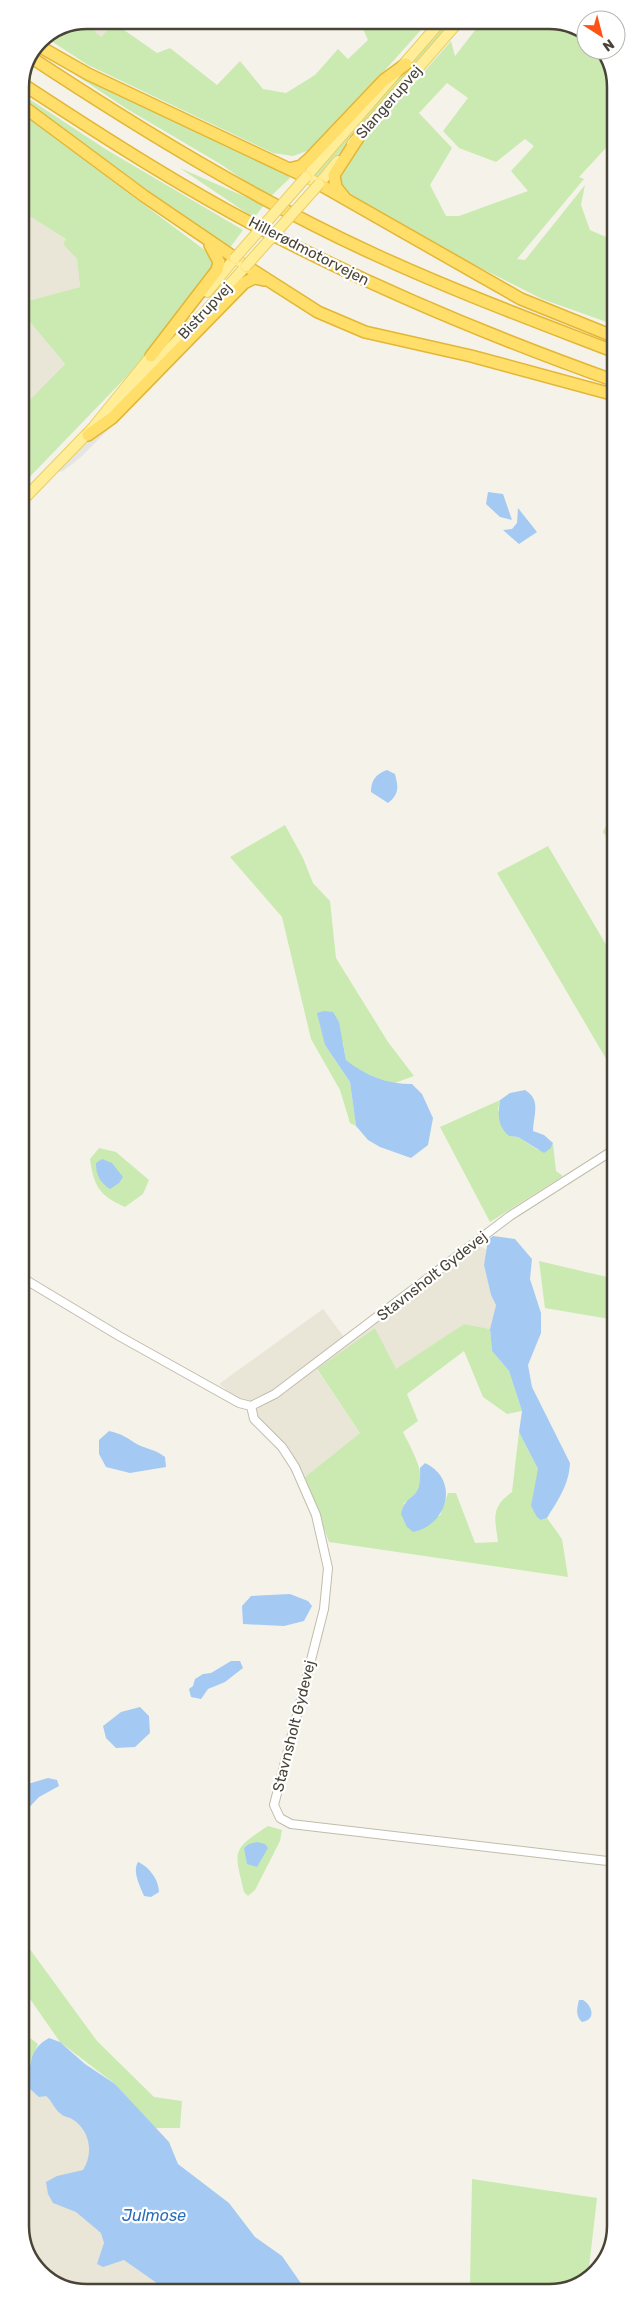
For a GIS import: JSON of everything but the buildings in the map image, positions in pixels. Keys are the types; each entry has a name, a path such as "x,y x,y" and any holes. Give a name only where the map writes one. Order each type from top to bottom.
{"highway":[{"path":"44,48 88,74 306,177"},
{"name":"Hillerødmotorvejen","path":"35,60 126,119 223,177 305,220 474,299 607,349"},
{"path":"289,169 301,166 309,159 384,80 406,64"},
{"name":"Hillerødmotorvejen","path":"29,88 104,138 209,200 286,242 360,278 466,324 607,378"},
{"path":"29,111 206,240 235,258"},
{"path":"346,200 336,187 334,175 358,138"},
{"path":"319,184 521,299 607,334"},
{"path":"151,356 218,270 220,262 206,240"},
{"path":"246,266 265,280 318,312 365,332 471,356 607,393"},
{"path":"88,435 112,418 244,284 254,278 265,280"}],"main road":[{"name":"Slangerupvej","path":"306,177 435,29"},
{"name":"Slangerupvej","path":"319,184 452,29"},
{"path":"306,177 319,184"},
{"name":"Bistrupvej","path":"88,435 151,356 306,177"},
{"name":"Bistrupvej","path":"29,494 88,435 246,266 319,184"},
{"path":"235,258 246,266"}],"street":[{"name":"Stavnsholt Gydevej","path":"607,1153 510,1216 275,1394 251,1406 254,1419 282,1448 295,1467 316,1514 328,1568 324,1608 274,1805 280,1818 291,1824 607,1861"},
{"path":"29,1282 126,1340 239,1403 251,1406"}],"shaded area":[{"path":"90,29 115,29 96,49"},
{"path":"29,216 66,239 63,244 77,259 80,287 29,301"},
{"path":"29,321 65,364 29,401"},
{"path":"130,400 111,427 81,457 63,471 55,473"},
{"path":"474,1243 487,1250 484,1265 491,1295 496,1305 490,1329 464,1324 396,1370 375,1328 317,1370 360,1433 305,1477 288,1462 248,1408 219,1384 323,1309 344,1337"},
{"path":"29,2088 72,2103 191,2284 83,2284 64,2280 54,2275 41,2262 32,2245 29,2226"}],"green space":[{"path":"96,29 95,32 101,37 108,29 123,29 157,53 170,48 217,85 240,61 263,89 286,93 315,75 338,49 348,59 368,40 363,29 422,29 315,148 293,156 273,153 88,65 51,41 64,33 75,30"},
{"path":"440,29 446,29 320,176 316,177 314,173"},
{"path":"476,29 553,29 576,35 576,60 600,60 606,75 607,147 579,177 584,179 517,259 525,260 585,185 581,205 590,230 607,237 607,322 542,299 449,252 349,194 341,184 341,167 451,41 455,56","holes":["447,83 468,98 443,131 459,148 496,162 525,139 534,146 511,171 528,191 459,216 446,216 430,185 452,148 419,113"]},
{"path":"53,60 283,170 290,178 269,198 222,165 127,109"},
{"path":"29,99 107,150 243,230 229,249 29,105"},
{"path":"29,119 210,254 213,271 132,371 29,478 29,401 65,364 29,321 29,301 80,287 77,259 63,244 66,239 29,216"},
{"path":"180,168 264,205 254,218"},
{"path":"607,824 607,838 603,832"},
{"path":"285,825 303,858 313,883 330,901 336,958 388,1042 414,1076 392,1084 359,1071 346,1060 343,1042 325,1045 350,1082 356,1126 350,1123 340,1090 311,1039 282,917 230,857"},
{"path":"548,846 607,946 607,1060 497,873"},
{"path":"500,1100 498,1110 509,1136 518,1137 538,1150 551,1148 553,1143 556,1171 563,1176 490,1222 440,1127"},
{"path":"99,1148 116,1152 149,1180 143,1194 125,1207 104,1194 96,1183 90,1159"},
{"path":"539,1261 607,1277 607,1319 545,1308"},
{"path":"464,1324 490,1329 492,1351 509,1371 522,1411 507,1414 483,1397 464,1351 407,1394 418,1421 403,1432 418,1464 421,1481 420,1489 416,1495 403,1504 440,1516 448,1493 456,1493 475,1543 498,1542 495,1520 497,1508 512,1492 519,1432 538,1469 542,1520 547,1518 562,1539 568,1577 329,1542 305,1477 360,1433 317,1369 375,1328 396,1369"},
{"path":"268,1826 282,1830 280,1841 255,1890 248,1896 244,1892 238,1867 238,1852 247,1841"},
{"path":"29,1948 97,2041 154,2097 182,2101 180,2128 155,2128 115,2084 60,2042 29,1997"},
{"path":"29,2037 38,2044 30,2062 29,2088"},
{"path":"472,2179 597,2198 588,2270 572,2280 561,2283 470,2284"}],"water":[{"path":"488,492 503,494 512,520 500,517 486,504"},
{"path":"518,508 537,532 519,544 503,530 512,529 517,523"},
{"path":"387,770 395,774 397,786 395,796 388,803 371,792 375,778"},
{"path":"324,1011 333,1012 339,1022 346,1060 369,1075 385,1081 412,1084 422,1094 433,1118 428,1145 411,1158 380,1147 368,1140 356,1126 350,1082 325,1045 317,1013"},
{"path":"525,1090 530,1094 535,1103 533,1131 544,1135 553,1143 551,1148 544,1153 518,1137 509,1136 500,1124 500,1100 510,1093"},
{"path":"102,1159 112,1163 123,1177 119,1183 110,1189 101,1181 97,1172 96,1163"},
{"path":"493,1236 515,1239 532,1259 530,1279 541,1313 541,1333 528,1365 532,1387 570,1463 568,1478 562,1492 547,1518 541,1520 537,1517 531,1506 538,1469 519,1432 522,1411 509,1371 492,1351 490,1329 496,1305 491,1295 484,1265 488,1240"},
{"path":"109,1431 120,1434 139,1445 161,1454 165,1457 166,1467 130,1473 106,1467 99,1454 99,1440"},
{"path":"425,1463 436,1470 443,1480 446,1490 445,1501 435,1521 425,1528 413,1532 407,1527 401,1514 407,1501 419,1487 420,1468"},
{"path":"290,1594 308,1601 312,1606 304,1621 284,1626 243,1624 242,1606 251,1596"},
{"path":"231,1661 240,1661 243,1668 225,1682 208,1689 201,1699 191,1697 189,1689 193,1686 195,1679 203,1674 211,1673"},
{"path":"140,1707 149,1716 150,1733 135,1747 116,1748 106,1738 103,1726 121,1712"},
{"path":"48,1778 57,1780 59,1786 39,1797 29,1808 29,1784"},
{"path":"257,1842 265,1844 268,1848 257,1867 247,1864 244,1848 249,1844"},
{"path":"138,1862 149,1870 159,1887 159,1892 151,1897 144,1896 136,1875"},
{"path":"579,2000 583,2000 592,2012 589,2019 582,2022 577,2015"},
{"name":"Julmose","path":"49,2038 60,2042 85,2064 115,2084 169,2142 178,2164 229,2203 255,2237 282,2256 301,2284 158,2284 124,2260 103,2267 97,2264 104,2243 101,2233 76,2212 53,2203 48,2194 46,2182 57,2176 83,2170 89,2149 83,2129 72,2119 59,2112 46,2096 39,2097 29,2088 31,2059 42,2042"}]}
